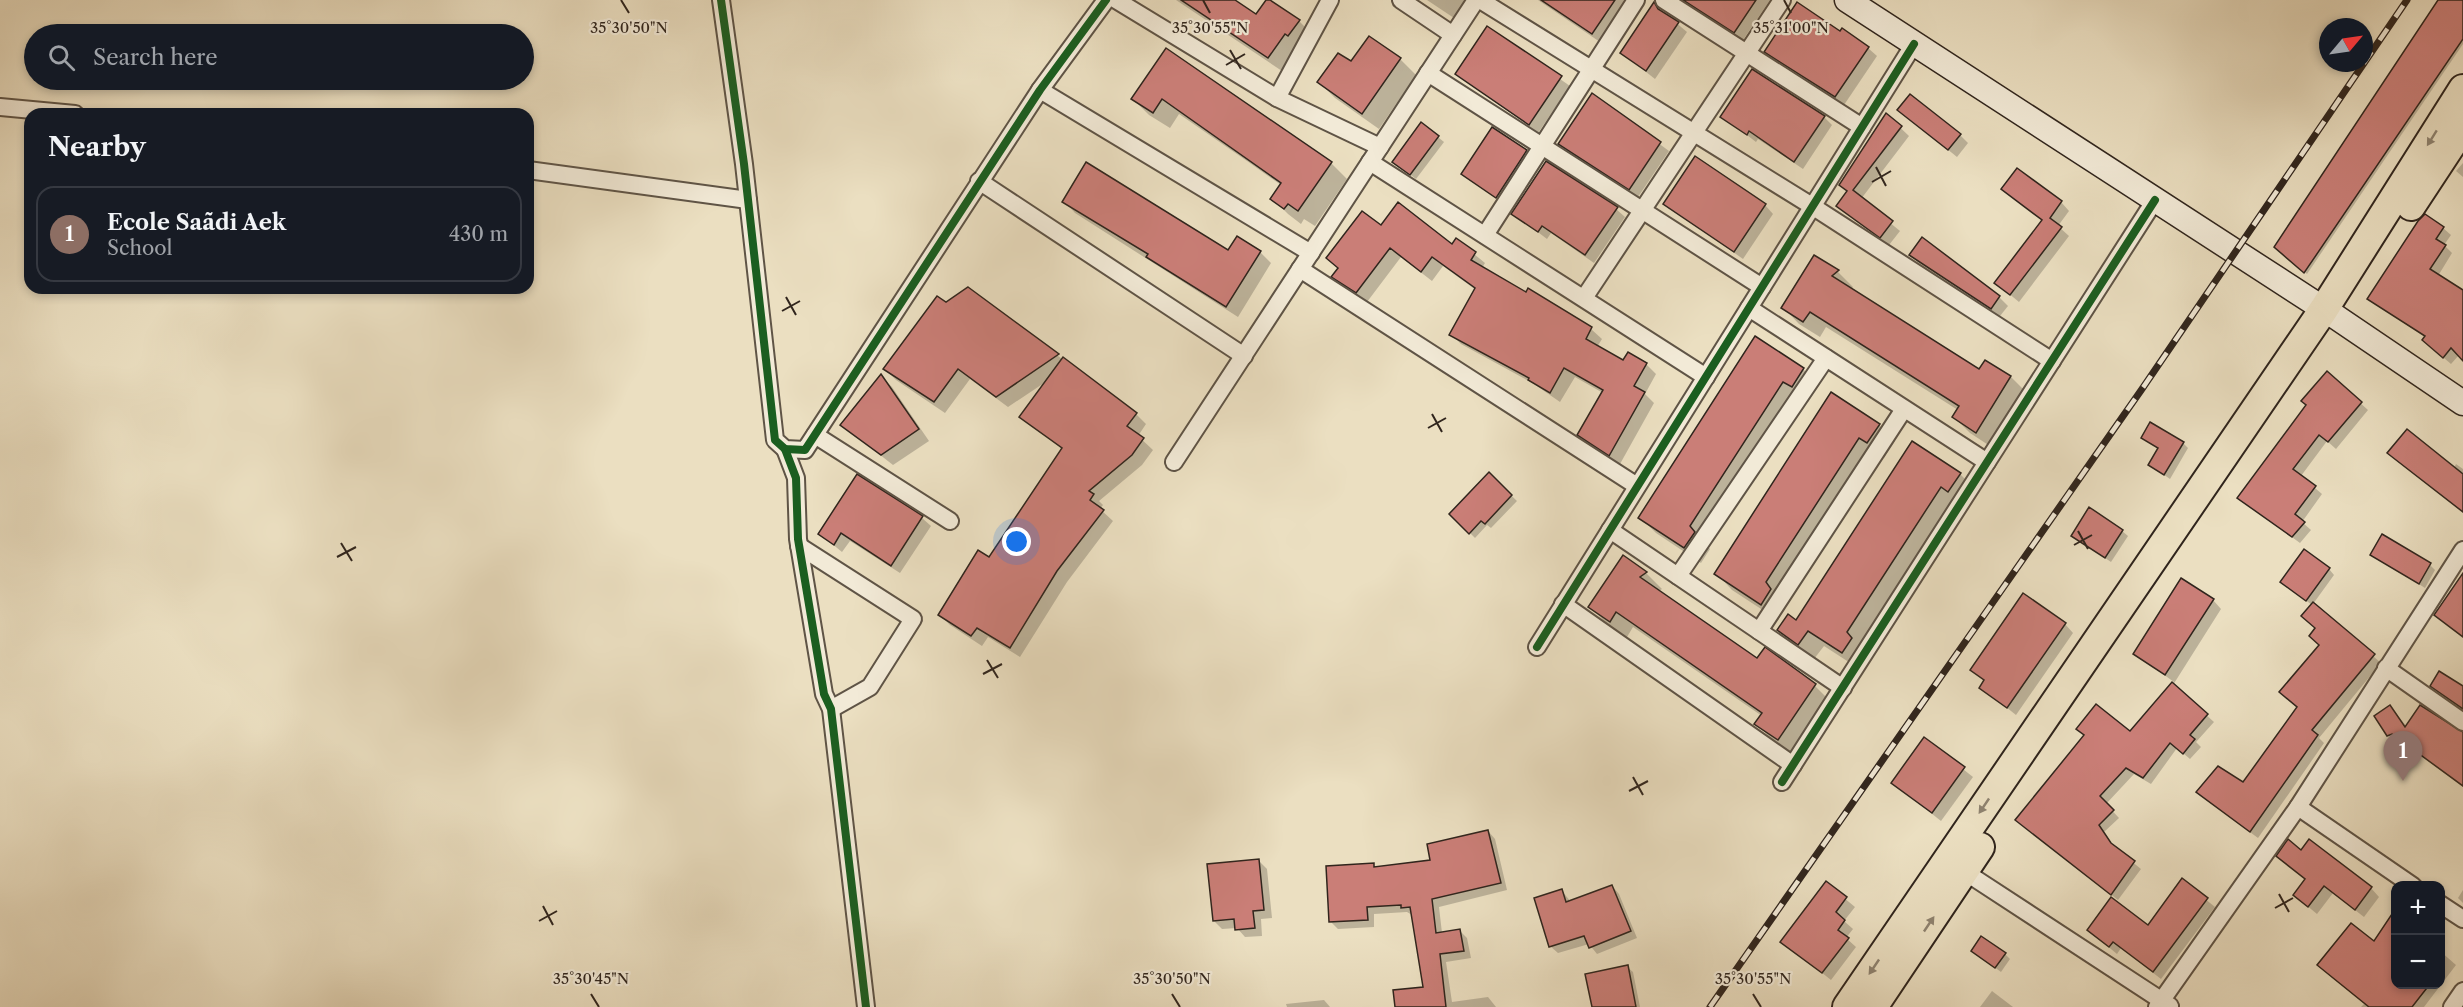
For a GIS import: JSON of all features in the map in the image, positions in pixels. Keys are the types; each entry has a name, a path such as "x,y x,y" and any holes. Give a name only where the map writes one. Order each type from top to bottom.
{"highway":[{"path":"1846,1007 1956,865 2262,424 2463,89"},
{"path":"2330,313 2463,127"},
{"path":"1873,1007 1956,865"}],"main road":[{"path":"1847,0 2330,313 2463,403"}],"street":[{"path":"721,0 748,200 775,440 785,449 796,478 799,546 824,694 831,709 866,1007"},
{"path":"785,449 805,450 1040,90 1106,0"},
{"path":"1116,0 1277,98 1380,147"},
{"path":"1277,98 1330,0"},
{"path":"1401,0 1453,35"},
{"path":"1174,462 1478,0 1694,132 2052,361"},
{"path":"1485,235 1636,0"},
{"path":"1664,0 1862,127"},
{"path":"1584,298 1782,0"},
{"path":"1537,647 1914,44"},
{"path":"1428,73 1762,287"},
{"path":"1040,90 1311,253"},
{"path":"0,107 24,109"},
{"path":"1371,162 1706,377"},
{"path":"534,171 748,200"},
{"path":"980,181 1244,356"},
{"path":"1782,782 2155,200"},
{"path":"1300,269 1637,486"},
{"path":"1749,308 1987,462"},
{"path":"1678,576 1826,358"},
{"path":"1759,631 1905,409"},
{"path":"815,435 950,521"},
{"path":"1610,530 1843,688"},
{"path":"799,546 913,619 870,687 831,709"},
{"path":"1956,865 2164,1005 2298,807 2463,550"},
{"path":"1563,604 1793,765"},
{"path":"2386,668 2463,722"},
{"path":"2298,807 2407,881"},
{"path":"2445,907 2463,919"},
{"path":"2452,1007 2463,991"}],"building":[{"path":"1181,0 1235,0 1256,14 1266,0 1270,0 1300,20 1288,36 1285,34 1268,58"},
{"path":"1541,0 1615,0 1592,34"},
{"path":"1683,0 1756,0 1734,33"},
{"path":"2438,0 2463,0 2463,39 2304,273 2274,247"},
{"path":"1654,2 1658,9 1679,22 1646,71 1620,53"},
{"path":"1797,2 1840,31 1842,28 1869,47 1835,97 1764,52"},
{"path":"1487,26 1562,76 1529,125 1455,74"},
{"path":"1369,36 1401,58 1362,114 1317,82 1338,53 1351,61"},
{"path":"1166,48 1332,162 1298,211 1288,204 1284,209 1270,199 1281,183 1162,99 1153,113 1131,99"},
{"path":"1752,69 1825,116 1794,162 1749,131 1747,135 1720,117"},
{"path":"1592,93 1661,142 1629,190 1558,144"},
{"path":"1910,94 1961,134 1948,150 1897,110"},
{"path":"1886,113 1902,126 1853,190 1893,221 1880,238 1836,206 1847,191 1839,185"},
{"path":"1421,122 1439,136 1410,175 1392,162"},
{"path":"1492,127 1527,150 1496,198 1461,174"},
{"path":"1695,156 1766,204 1734,252 1663,204"},
{"path":"1546,161 1618,207 1585,255 1542,226 1538,232 1511,214"},
{"path":"1086,162 1228,250 1237,236 1261,251 1226,307 1146,257 1148,254 1062,202"},
{"path":"2017,168 2062,201 2050,218 2062,227 2010,295 1994,283 2042,220 2001,189"},
{"path":"1398,202 1452,244 1456,238 1476,252 1471,260 1526,292 1528,288 1592,327 1586,339 1623,360 1628,352 1647,363 1634,386 1645,392 1609,456 1577,435 1603,390 1564,368 1550,393 1528,380 1529,378 1449,335 1475,288 1432,257 1421,272 1390,248 1356,293 1331,277 1338,268 1326,258 1362,211 1381,225"},
{"path":"2425,214 2444,227 2436,239 2446,245 2430,269 2463,290 2463,361 2451,348 2443,358 2422,340 2425,336 2367,299 2418,221"},
{"path":"1922,237 2000,296 1991,309 1909,255"},
{"path":"1814,255 1839,270 1832,276 1979,369 1985,360 2011,376 1976,433 1952,417 1959,406 1810,312 1803,322 1781,308"},
{"path":"968,287 1059,354 996,397 958,369 934,402 883,369 937,296 946,302"},
{"path":"1755,336 1804,368 1792,387 1783,382 1690,526 1695,532 1684,548 1638,518"},
{"path":"1063,357 1137,413 1127,426 1144,438 1132,455 1089,491 1094,494 1090,500 1104,510 1057,571 1010,648 977,628 971,636 938,615 978,550 989,557 1062,448 1019,417"},
{"path":"2327,371 2362,402 2328,442 2319,435 2293,469 2316,486 2295,514 2305,522 2292,537 2237,498 2306,405 2301,401"},
{"path":"881,374 919,429 881,455 840,425"},
{"path":"1831,392 1880,424 1867,443 1859,438 1766,582 1771,589 1761,605 1714,574"},
{"path":"2150,422 2184,442 2164,475 2148,465 2158,448 2141,438"},
{"path":"2407,429 2463,474 2463,512 2387,453"},
{"path":"1912,441 1961,473 1948,492 1941,487 1847,632 1852,638 1842,653 1808,631 1798,645 1777,630 1788,614 1796,620"},
{"path":"1489,472 1512,495 1485,524 1481,521 1469,534 1449,514"},
{"path":"857,474 923,516 891,566 841,533 834,545 818,534"},
{"path":"2089,507 2123,530 2105,558 2071,536"},
{"path":"2382,534 2431,563 2419,584 2370,555"},
{"path":"2304,549 2330,568 2306,601 2280,582"},
{"path":"1623,555 1647,572 1640,577 1757,658 1765,647 1816,684 1778,740 1754,724 1762,713 1616,612 1610,622 1588,607"},
{"path":"2463,573 2463,637 2434,615"},
{"path":"2181,578 2214,599 2165,675 2133,654"},
{"path":"2023,593 2066,623 2007,708 1979,688 1984,680 1970,670"},
{"path":"2313,602 2375,654 2312,730 2318,735 2250,832 2196,792 2218,766 2243,782 2297,707 2279,692 2319,645 2309,636 2315,628 2301,616"},
{"path":"2439,671 2463,686 2463,709 2430,686"},
{"path":"2172,682 2208,714 2190,735 2195,739 2183,754 2170,743 2143,778 2126,768 2100,796 2114,810 2099,825 2111,843 2135,861 2111,895 2015,820 2084,735 2076,729 2096,704 2130,731"},
{"path":"2390,705 2405,727 2420,705 2463,732 2463,786 2392,734 2387,736 2374,716"},
{"path":"1924,737 1965,767 1932,813 1891,783"},
{"path":"1488,830 1501,883 1432,899 1436,933 1460,929 1464,951 1440,954 1446,1007 1395,1007 1393,990 1423,987 1410,907 1401,908 1401,905 1367,907 1368,920 1329,922 1326,866 1374,863 1374,867 1430,860 1427,844"},
{"path":"2288,839 2301,850 2309,839 2372,887 2355,910 2324,886 2308,907 2293,895 2305,879 2276,856"},
{"path":"1259,859 1264,910 1253,911 1255,928 1235,930 1234,919 1213,921 1207,864"},
{"path":"2182,878 2208,898 2153,972 2113,942 2109,947 2087,930 2111,897 2148,925"},
{"path":"1826,881 1847,897 1836,912 1845,920 1838,930 1849,938 1822,973 1780,942"},
{"path":"1612,885 1631,931 1589,948 1584,936 1549,947 1534,898 1562,889 1566,902"},
{"path":"2391,916 2391,989 2426,989 2412,1007 2369,1007 2317,965 2351,923 2374,941"},
{"path":"1981,936 2006,953 1995,968 1971,951"},
{"path":"1628,965 1636,1007 1592,1007 1585,974"}],"railway":[{"path":"1710,1007 2142,389 2407,0"}],"cycle path":[{"path":"721,0 744,164 775,440 785,449 805,450 1040,90 1106,0"},
{"path":"1537,647 1914,44"},
{"path":"1782,782 2155,200"},
{"path":"785,449 796,478 798,539 824,694 831,709 866,1007"}],"place":[{"name":"Ecole Saãdi Aek","path":"2403,781"}]}
